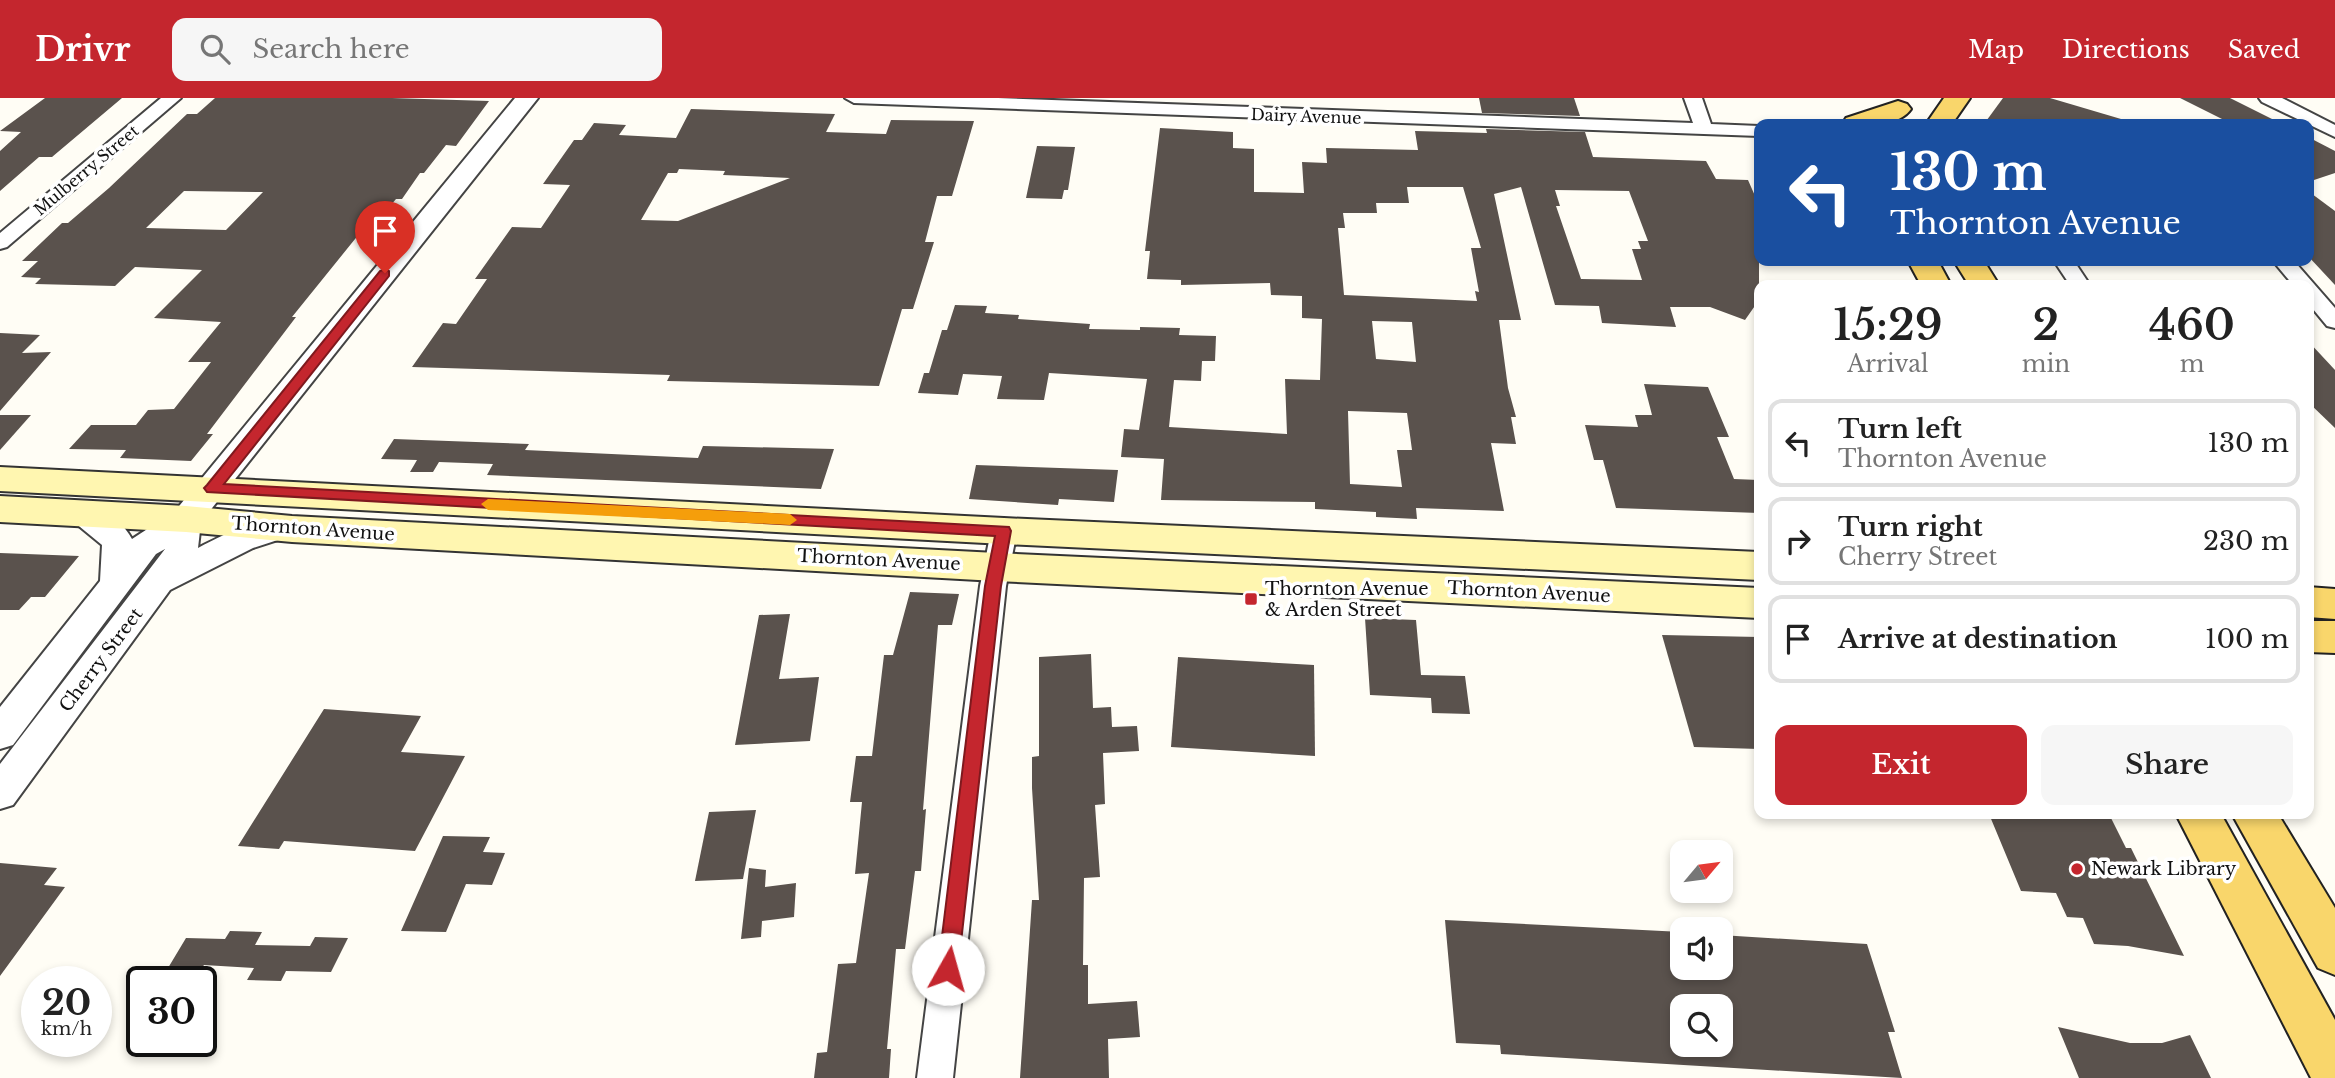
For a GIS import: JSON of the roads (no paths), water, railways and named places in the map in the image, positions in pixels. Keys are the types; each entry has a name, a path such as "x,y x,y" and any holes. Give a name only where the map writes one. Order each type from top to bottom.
{"main road":[{"path":"1943,119 1958,98"},
{"path":"1870,119 1898,110"},
{"name":"Thornton Avenue","path":"0,479 212,488 1000,549 1754,603"},
{"name":"Thornton Avenue","path":"0,509 186,519 279,528 1000,549 1754,566"},
{"path":"2314,602 2335,604"},
{"path":"2314,636 2335,637"},
{"path":"2201,819 2335,1071"},
{"path":"2257,819 2335,952"}],"street":[{"name":"Mulberry Street","path":"0,243 172,98"},
{"name":"Cherry Street","path":"0,734 145,547 186,519 527,98"},
{"name":"Dairy Avenue","path":"854,98 1103,102 1288,116 1754,131"},
{"path":"1693,98 1704,129"},
{"path":"2269,98 2310,119"},
{"path":"2314,121 2335,132"},
{"path":"2287,266 2300,280"},
{"path":"2318,301 2335,321"},
{"path":"85,513 106,528 118,542 116,584"},
{"name":"Cherry Street","path":"0,793 181,552 186,519"},
{"path":"159,583 229,546 279,528"},
{"path":"935,1078 1000,549"}],"place":[{"name":"Thornton Avenue & Arden Street","path":"1251,599"},
{"name":"Newark Library","path":"2077,869"}]}
